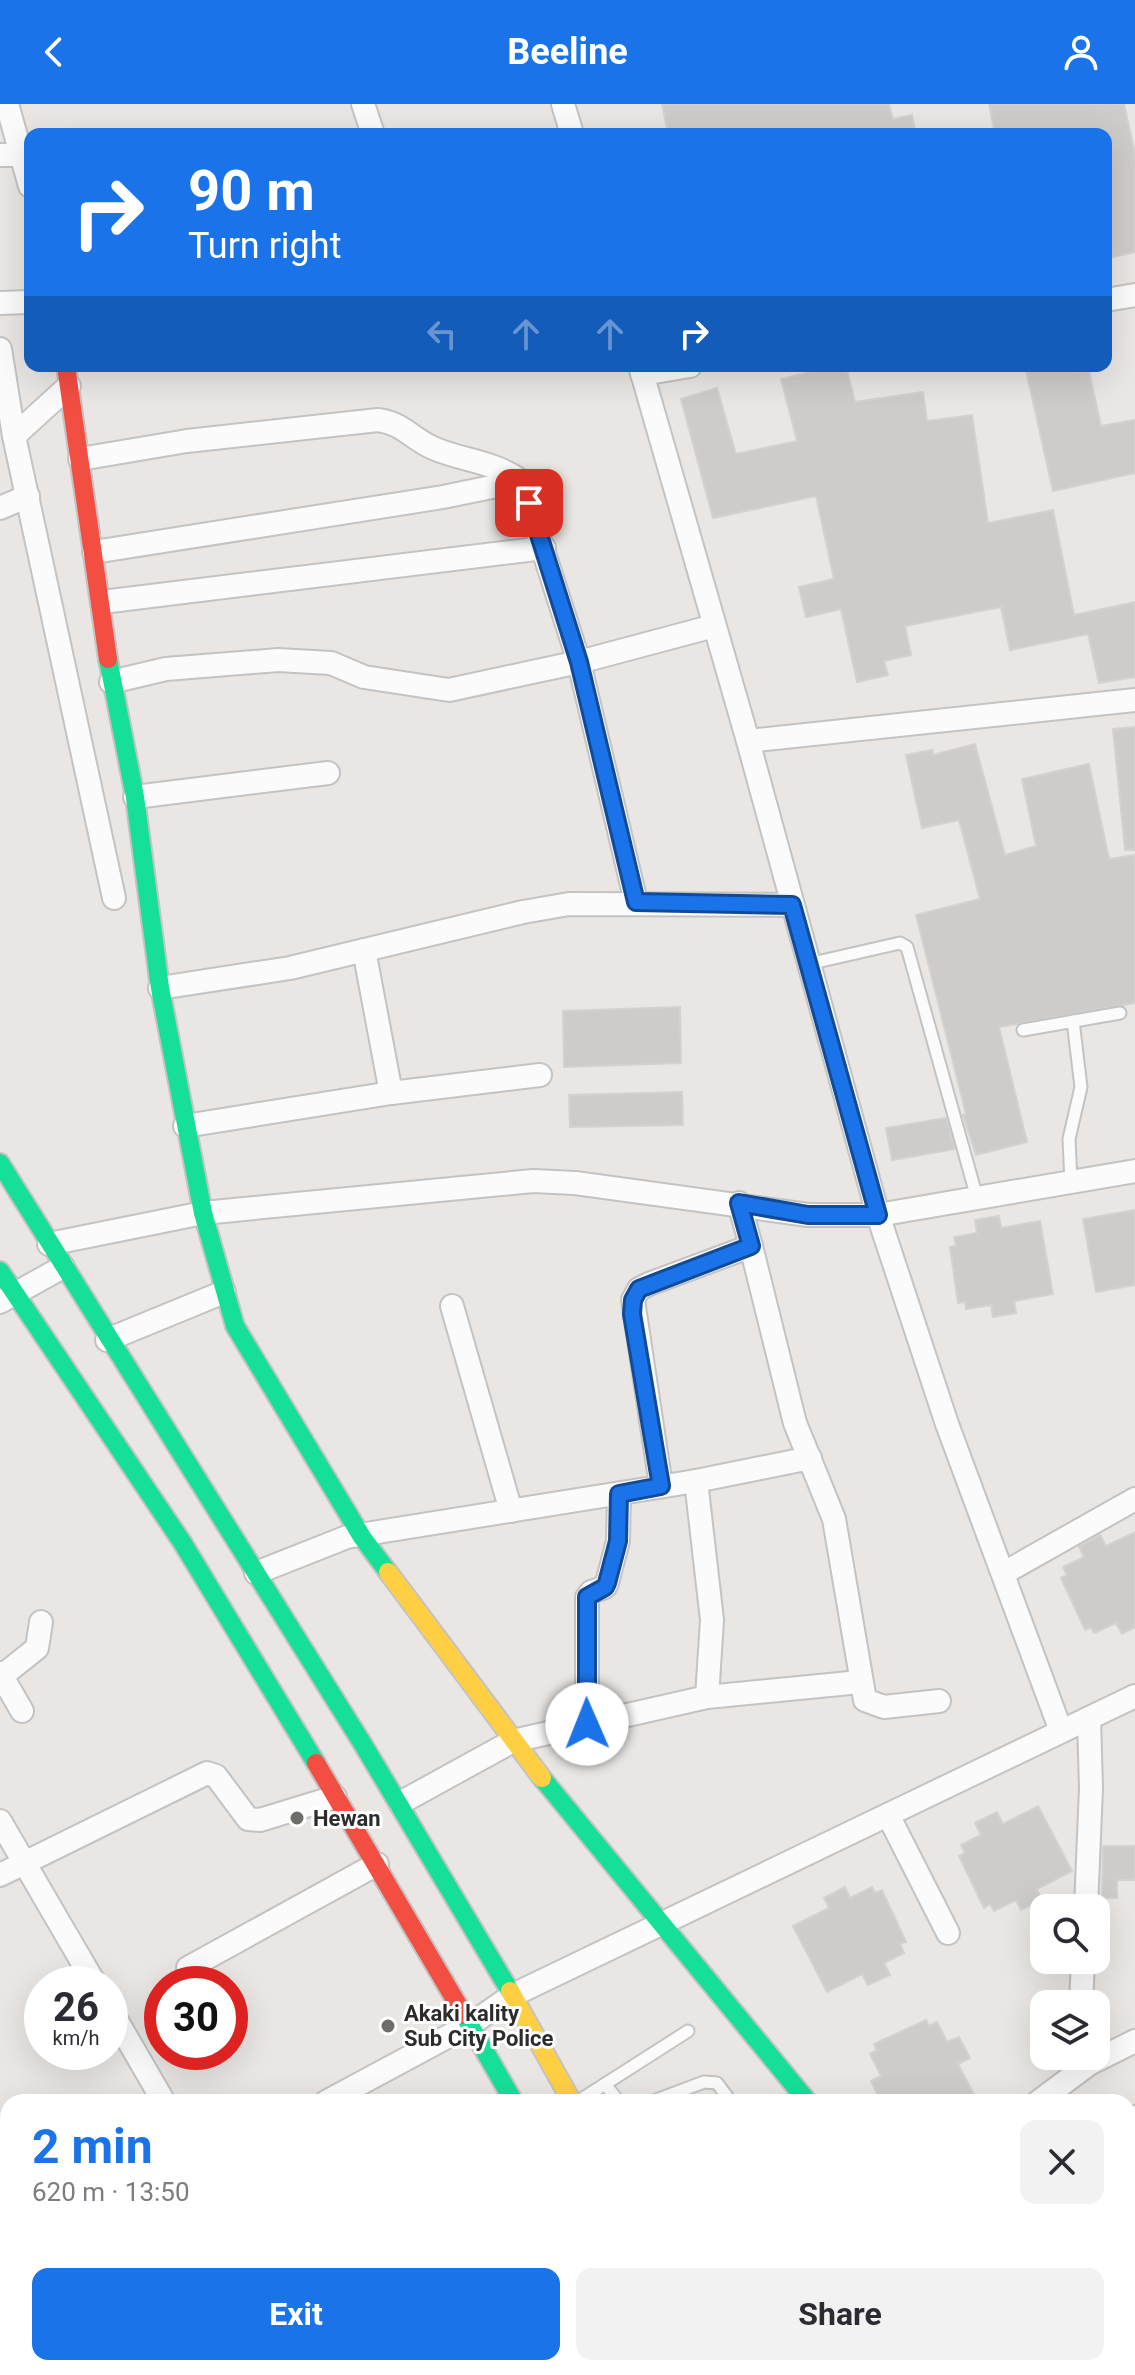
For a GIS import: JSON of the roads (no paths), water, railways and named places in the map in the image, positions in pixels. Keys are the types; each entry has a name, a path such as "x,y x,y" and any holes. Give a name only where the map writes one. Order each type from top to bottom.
{"main road":[{"path":"68,376 111,682 135,797 160,988 203,1213 224,1292 243,1345 362,1537 513,1741 661,1926 801,2094"},
{"path":"0,1163 107,1340 400,1803 569,2094"},
{"path":"0,1271 7,1298 182,1542 377,1864 510,2094"}],"street":[{"path":"7,104 17,154"},
{"path":"363,104 371,128"},
{"path":"563,104 570,128"},
{"path":"1112,299 1135,295"},
{"path":"0,303 24,302"},
{"path":"0,349 14,436 114,898"},
{"path":"642,372 748,741 878,1215 947,1424 1061,1731"},
{"path":"14,436 68,376"},
{"path":"80,459 187,441 378,420 395,422 434,448 494,464 521,481 579,662 636,902"},
{"path":"94,552 443,497 521,481"},
{"path":"0,508 28,496"},
{"path":"102,602 544,548"},
{"path":"111,682 166,669 278,660 331,663 364,677 449,690 579,662 714,626"},
{"path":"748,741 1135,700"},
{"path":"135,797 328,773"},
{"path":"160,988 290,968 523,912 569,904 792,905"},
{"path":"364,950 391,1093"},
{"path":"185,1126 391,1093 540,1075"},
{"path":"49,1244 203,1213 556,1181 739,1203 808,1215 878,1215 1135,1171"},
{"path":"739,1203 795,1423 834,1519 849,1588 860,1682 865,1700 873,1706 939,1701"},
{"path":"661,1486 633,1300 639,1289 649,1284 751,1246"},
{"path":"7,1298 63,1267"},
{"path":"107,1340 224,1292"},
{"path":"452,1306 511,1511"},
{"path":"256,1573 347,1537 696,1481 810,1458"},
{"path":"696,1481 712,1620 707,1697"},
{"path":"587,1724 587,1597 607,1583 618,1541 619,1494"},
{"path":"1004,1573 1135,1499"},
{"path":"22,1711 1,1674 37,1648 41,1622"},
{"path":"400,1803 513,1741 707,1697 860,1682"},
{"path":"341,2094 471,2024 513,1995 1135,1696"},
{"path":"1087,1894 1091,1788 1089,1718"},
{"path":"0,1875 207,1773 216,1776 248,1819 260,1820 335,1797"},
{"path":"888,1815 948,1933"},
{"path":"0,1821 85,1966"},
{"path":"192,1966 377,1864"},
{"path":"128,2040 159,2094"},
{"path":"1049,2094 1089,2064 1135,2041"}],"lane":[{"path":"808,964 900,943 907,947 977,1198"},
{"path":"1023,1030 1120,1013"},
{"path":"1071,1182 1069,1139 1081,1087 1073,1021"},
{"path":"588,2094 688,2031"},
{"path":"672,2094 704,2082 717,2083 725,2094"},
{"path":"605,2084 613,2094"}],"place":[{"name":"Hewan","path":"297,1818"},
{"name":"Akaki kality Sub City Police","path":"388,2026"}]}
